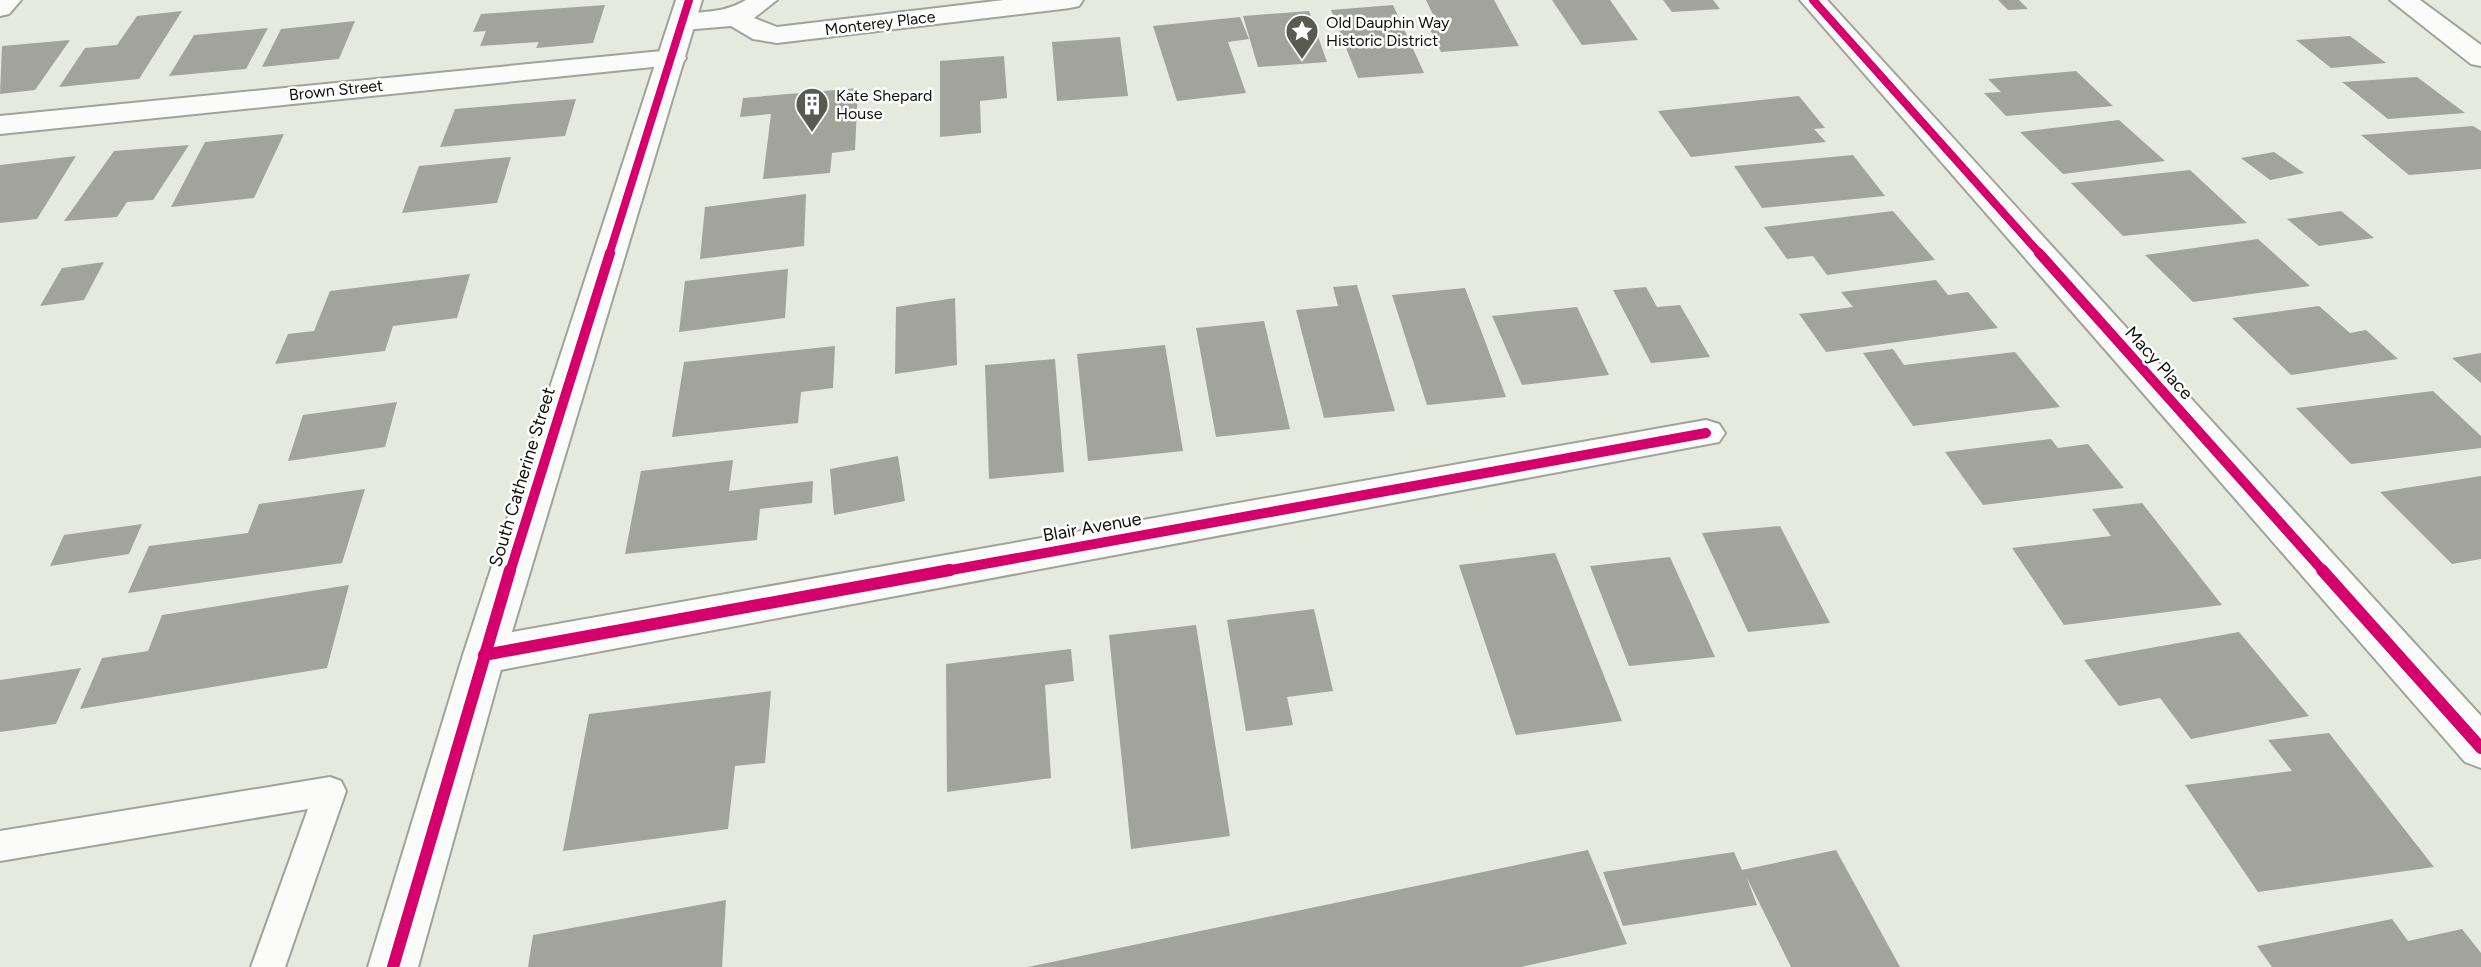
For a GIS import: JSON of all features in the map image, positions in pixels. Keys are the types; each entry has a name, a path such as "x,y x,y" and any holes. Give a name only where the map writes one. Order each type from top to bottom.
{"street":[{"path":"0,8 8,0"},
{"path":"686,11 735,18 764,0"},
{"name":"Monterey Place","path":"735,18 763,33 777,35 1070,0"},
{"name":"Macy Place","path":"1814,0 2481,748"},
{"path":"2403,0 2481,58"},
{"name":"South Catherine Street","path":"393,967 484,655 686,11"},
{"name":"Brown Street","path":"0,125 672,58"},
{"name":"Blair Avenue","path":"484,655 1706,433"}],"lane":[{"path":"0,846 330,791 268,967"}],"building":[{"path":"1426,0 1494,0 1519,46 1441,52 1426,21 1436,21"},
{"path":"1552,0 1610,0 1638,40 1582,45"},
{"path":"1663,0 1713,0 1720,9 1672,12"},
{"path":"1998,0 2019,0 2028,9 2008,10"},
{"path":"605,5 593,43 536,48 539,42 480,46 486,31 473,32 481,14"},
{"path":"1393,5 1424,73 1358,78 1331,10"},
{"path":"182,11 139,79 59,87 85,48 117,45 137,16"},
{"path":"1309,11 1327,62 1258,67 1243,16"},
{"path":"1240,17 1249,39 1228,42 1246,93 1177,101 1153,26"},
{"path":"355,21 339,59 262,67 281,29"},
{"path":"268,28 246,69 169,76 194,35"},
{"path":"2350,36 2386,63 2331,68 2296,40"},
{"path":"1120,37 1128,96 1057,101 1052,42"},
{"path":"70,40 35,90 0,94 2,46"},
{"path":"1004,56 1007,98 980,101 981,133 940,137 940,61"},
{"path":"2076,71 2113,106 2006,116 1984,93 2001,92 1988,79"},
{"path":"2417,77 2465,113 2388,119 2342,82"},
{"name":"Kate Shepard House","path":"858,88 855,150 832,153 830,173 763,179 771,114 740,117 743,98"},
{"path":"1799,96 1825,128 1814,129 1826,142 1691,157 1658,111"},
{"path":"576,99 565,136 440,147 455,109"},
{"path":"2119,120 2165,161 2063,174 2020,132"},
{"path":"2473,126 2481,131 2481,169 2409,175 2361,135"},
{"path":"284,134 254,198 171,207 205,142"},
{"path":"189,145 153,200 127,202 117,217 64,221 114,151"},
{"path":"2274,152 2304,173 2270,180 2241,158"},
{"path":"1853,155 1885,196 1762,208 1734,166"},
{"path":"76,156 37,219 0,223 0,165"},
{"path":"511,157 497,203 402,213 419,166"},
{"path":"2190,170 2247,223 2123,236 2071,183"},
{"path":"806,194 804,246 700,259 705,207"},
{"path":"1893,211 1935,260 1827,275 1813,256 1787,259 1764,227"},
{"path":"2341,211 2374,238 2319,246 2287,219"},
{"path":"2258,239 2310,286 2193,302 2145,255"},
{"path":"104,262 84,300 40,306 62,268"},
{"path":"788,269 785,318 679,332 685,281"},
{"path":"470,274 457,318 393,326 385,351 275,364 288,334 314,331 330,291"},
{"path":"1936,280 1948,295 1968,292 1998,328 1826,352 1799,314 1853,307 1841,292"},
{"path":"1357,285 1395,411 1324,418 1296,310 1338,306 1333,287"},
{"path":"1646,287 1657,307 1680,305 1710,357 1651,363 1613,290"},
{"path":"1465,288 1506,397 1427,405 1392,295"},
{"path":"955,298 957,365 895,374 896,307"},
{"path":"2319,306 2350,333 2366,330 2398,359 2291,375 2232,318"},
{"path":"1577,307 1609,375 1522,385 1492,316"},
{"path":"1264,321 1290,429 1216,437 1196,328"},
{"path":"1165,345 1183,451 1088,461 1077,354"},
{"path":"835,346 833,388 801,392 798,423 672,437 684,362"},
{"path":"1893,349 1904,365 2015,352 2060,407 1913,426 1863,353"},
{"path":"2481,353 2481,383 2452,358"},
{"path":"1055,359 1064,472 989,479 985,365"},
{"path":"2433,391 2481,436 2481,448 2351,464 2296,408"},
{"path":"397,402 385,447 288,461 303,415"},
{"path":"2051,439 2058,448 2088,444 2124,488 1983,505 1945,452"},
{"path":"898,456 905,501 834,515 830,469"},
{"path":"733,460 729,491 813,481 812,503 760,509 757,540 625,554 641,471"},
{"path":"2481,476 2481,559 2452,564 2380,492"},
{"path":"365,489 342,563 128,593 149,546 248,533 259,504"},
{"path":"2142,503 2222,605 2064,625 2012,548 2111,536 2092,509"},
{"path":"142,524 129,554 50,566 64,535"},
{"path":"1780,526 1830,623 1748,632 1702,533"},
{"path":"1555,553 1622,721 1516,735 1459,565"},
{"path":"1670,557 1715,657 1629,666 1590,566"},
{"path":"349,585 327,668 80,709 102,658 148,651 162,615"},
{"path":"1314,609 1333,691 1287,697 1293,725 1246,731 1227,620"},
{"path":"1196,625 1230,836 1131,849 1109,635"},
{"path":"2239,632 2309,716 2191,739 2160,698 2119,706 2084,660"},
{"path":"1071,649 1074,681 1045,685 1051,778 947,792 946,664"},
{"path":"81,668 56,724 0,732 0,680"},
{"path":"771,691 765,763 735,766 728,829 563,851 589,714"},
{"path":"2329,733 2434,867 2258,892 2185,785 2292,771 2268,740"},
{"path":"1588,850 1627,944 1521,967 1028,967"},
{"path":"1836,850 1900,967 1791,967 1746,876 1757,905 1623,926 1603,872 1734,852 1742,870"},
{"path":"726,900 722,967 528,967 533,935"},
{"path":"2392,919 2408,941 2462,929 2481,953 2481,967 2272,967 2257,946"}],"cycle path":[{"path":"393,967 484,655 689,0"},
{"path":"1813,0 2481,748"},
{"path":"484,655 1706,433"}],"place":[{"name":"Old Dauphin Way Historic District","path":"1302,61"},
{"name":"Kate Shepard House","path":"812,134"}]}
